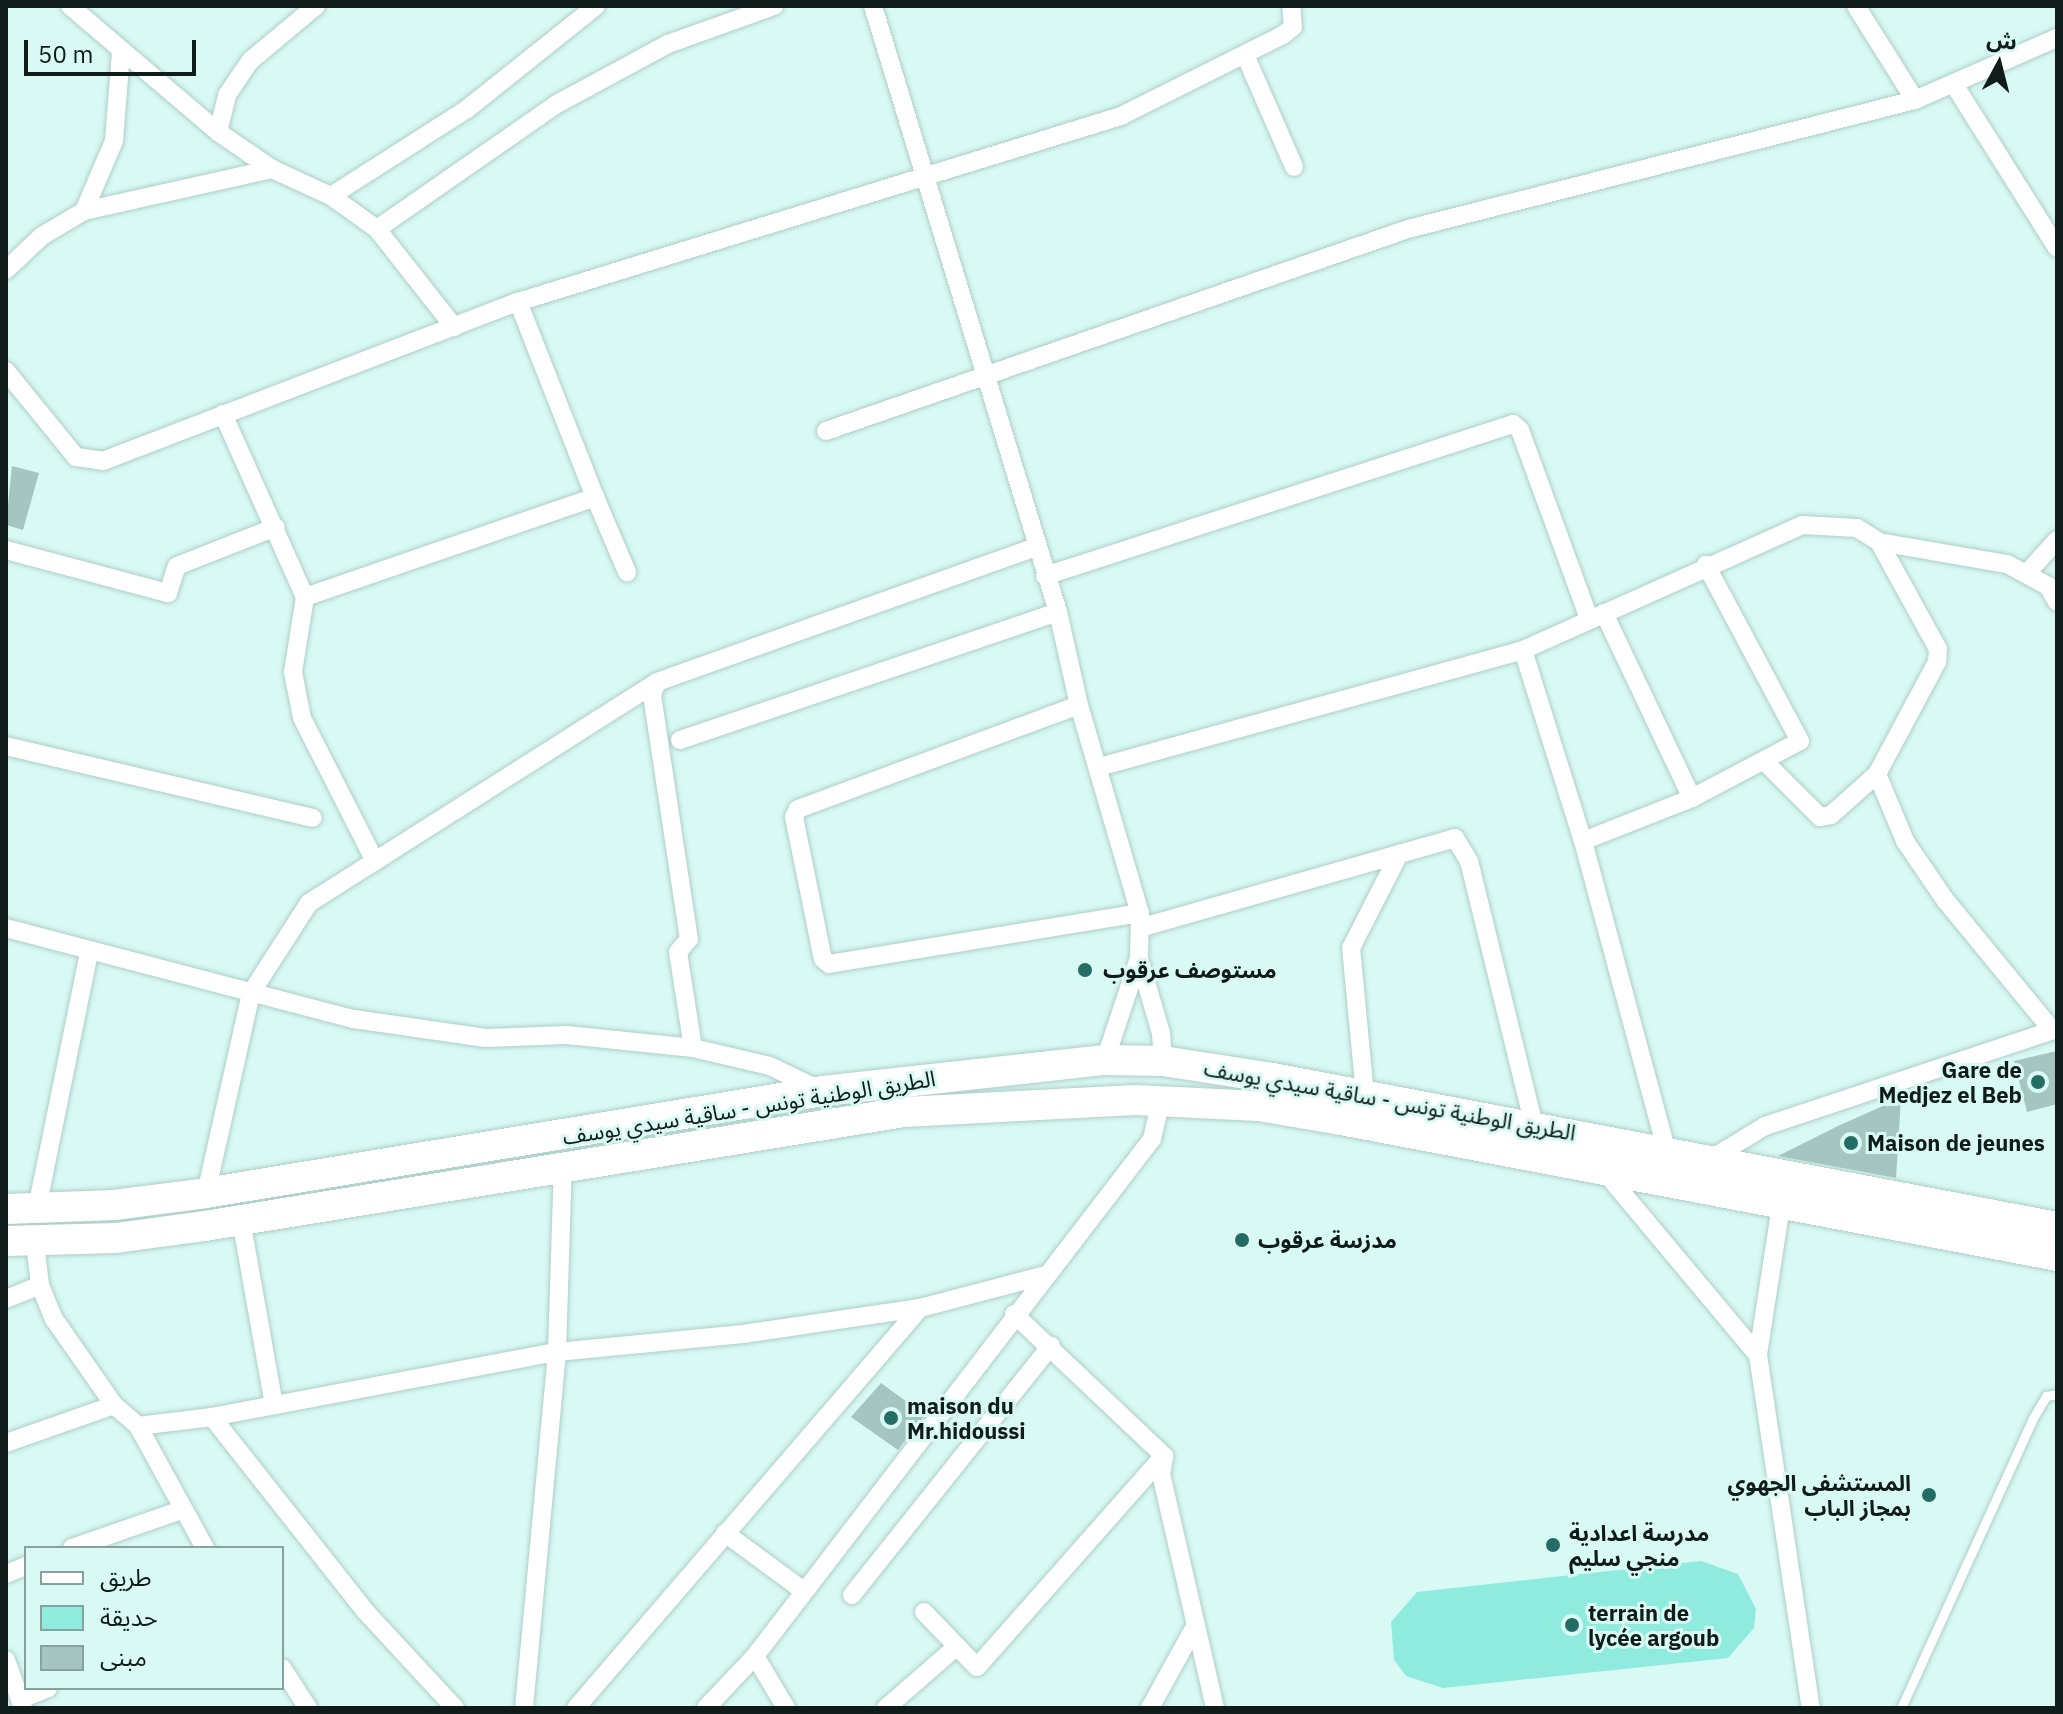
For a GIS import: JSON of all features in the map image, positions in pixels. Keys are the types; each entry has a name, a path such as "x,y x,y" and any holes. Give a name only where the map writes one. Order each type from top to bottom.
{"main road":[{"name":"الطريق الوطنية تونس - ساقية سيدي يوسف","path":"6,1209 114,1205 206,1193 823,1091 1105,1060 1163,1061 1365,1095 1413,1119 1604,1171 2057,1256"},
{"name":"الطريق الوطنية تونس - ساقية سيدي يوسف","path":"20,1242 116,1238 904,1112 1051,1100 1259,1106 1534,1125 2057,1227"}],"street":[{"path":"70,6 121,53 218,132 272,169 331,196 377,229 454,327"},
{"path":"218,132 227,95 250,61 316,6"},
{"path":"331,196 467,109 596,6"},
{"path":"711,6 721,23"},
{"path":"377,229 557,104 668,44 774,6"},
{"path":"873,6 1034,548 1058,612 1079,705 1141,920 1139,958 1105,1060"},
{"path":"6,371 76,457 103,461 518,302 1121,116 1246,57 1293,27 1291,6"},
{"path":"1856,6 1915,100"},
{"path":"826,431 984,374 1478,208 1915,100 1955,86 2057,38"},
{"path":"84,211 114,141 121,53"},
{"path":"1246,57 1294,167"},
{"path":"1955,86 2057,248"},
{"path":"6,270 42,236 84,211 272,169"},
{"path":"518,302 627,572"},
{"path":"223,414 305,597 293,672 302,718 375,861"},
{"path":"1045,576 1513,424 1520,430 1596,616 1692,798"},
{"path":"305,597 595,497"},
{"path":"1099,767 1523,650 1706,565 1819,522 1869,532 1879,542 1938,649 1937,662 1877,774 1831,815 1820,817 1765,762"},
{"path":"6,550 168,593 177,566 276,527"},
{"path":"2028,572 2057,540"},
{"path":"1879,542 2028,572 2048,586 2057,602"},
{"path":"206,1193 251,993 309,903 657,682 1034,548"},
{"path":"1583,841 1692,798 1800,741 1800,735 1706,565"},
{"path":"680,740 1058,612"},
{"path":"1523,650 1583,841 1666,1149"},
{"path":"657,682 652,695 689,939 678,952 693,1048"},
{"path":"1079,705 798,809 794,817 823,959 829,964 1141,920 1399,854 1440,838 1461,842 1534,1125"},
{"path":"6,746 313,818"},
{"path":"1711,1159 1765,1126 2055,1029 1913,853 1877,774"},
{"path":"1365,1095 1351,948 1399,854"},
{"path":"6,928 89,953 354,1019 486,1038 567,1035 693,1048 770,1066 823,1091"},
{"path":"37,1208 89,953"},
{"path":"1139,958 1161,1033 1163,1061"},
{"path":"706,1708 755,1656 801,1589 1152,1139 1161,1101"},
{"path":"524,1708 557,1352 563,1166"},
{"path":"1604,1171 1758,1355"},
{"path":"1781,1206 1758,1355 1811,1708"},
{"path":"241,1220 274,1405"},
{"path":"20,1242 54,1319 114,1405 138,1426 181,1510 204,1546"},
{"path":"138,1426 212,1417 557,1352 743,1334 920,1308 1046,1275"},
{"path":"6,1299 40,1285"},
{"path":"576,1708 920,1308"},
{"path":"1014,1314 1164,1456"},
{"path":"852,1595 1051,1346"},
{"path":"6,1443 114,1405"},
{"path":"212,1417 366,1612 455,1708"},
{"path":"1164,1456 1161,1474 1193,1630 1215,1708"},
{"path":"924,1612 977,1667 1164,1456"},
{"path":"78,1546 181,1510"},
{"path":"725,1533 801,1589"},
{"path":"1150,1708 1193,1630"},
{"path":"886,1708 957,1646"},
{"path":"755,1656 786,1708"},
{"path":"6,1660 22,1703 45,1690"},
{"path":"284,1671 308,1708"}],"lane":[{"path":"1901,1708 2033,1418 2046,1396 2057,1394"}],"green space":[{"name":"terrain de lycée argoub","path":"1701,1561 1738,1574 1756,1609 1754,1628 1728,1658 1443,1688 1406,1676 1394,1660 1391,1622 1417,1592"}],"building":[{"path":"12,466 39,473 23,530 6,525"},
{"name":"Gare de Medjez el Beb","path":"2057,1051 2057,1104 2027,1112 2014,1061"},
{"name":"Maison de jeunes","path":"1901,1098 1896,1178 1778,1156 1840,1125"},
{"name":"maison du Mr.hidoussi","path":"881,1383 925,1415 898,1450 851,1417"}],"place":[{"name":"مستوصف عرقوب","path":"1085,970"},
{"name":"Gare de Medjez el Beb","path":"2038,1082"},
{"name":"Maison de jeunes","path":"1851,1143"},
{"name":"مدزسة عرقوب","path":"1242,1240"},
{"name":"maison du Mr.hidoussi","path":"891,1418"},
{"name":"المستشفى الجهوي بمجاز الباب","path":"1929,1495"},
{"name":"مدرسة اعدادية منجي سليم","path":"1553,1545"},
{"name":"terrain de lycée argoub","path":"1572,1625"}]}
